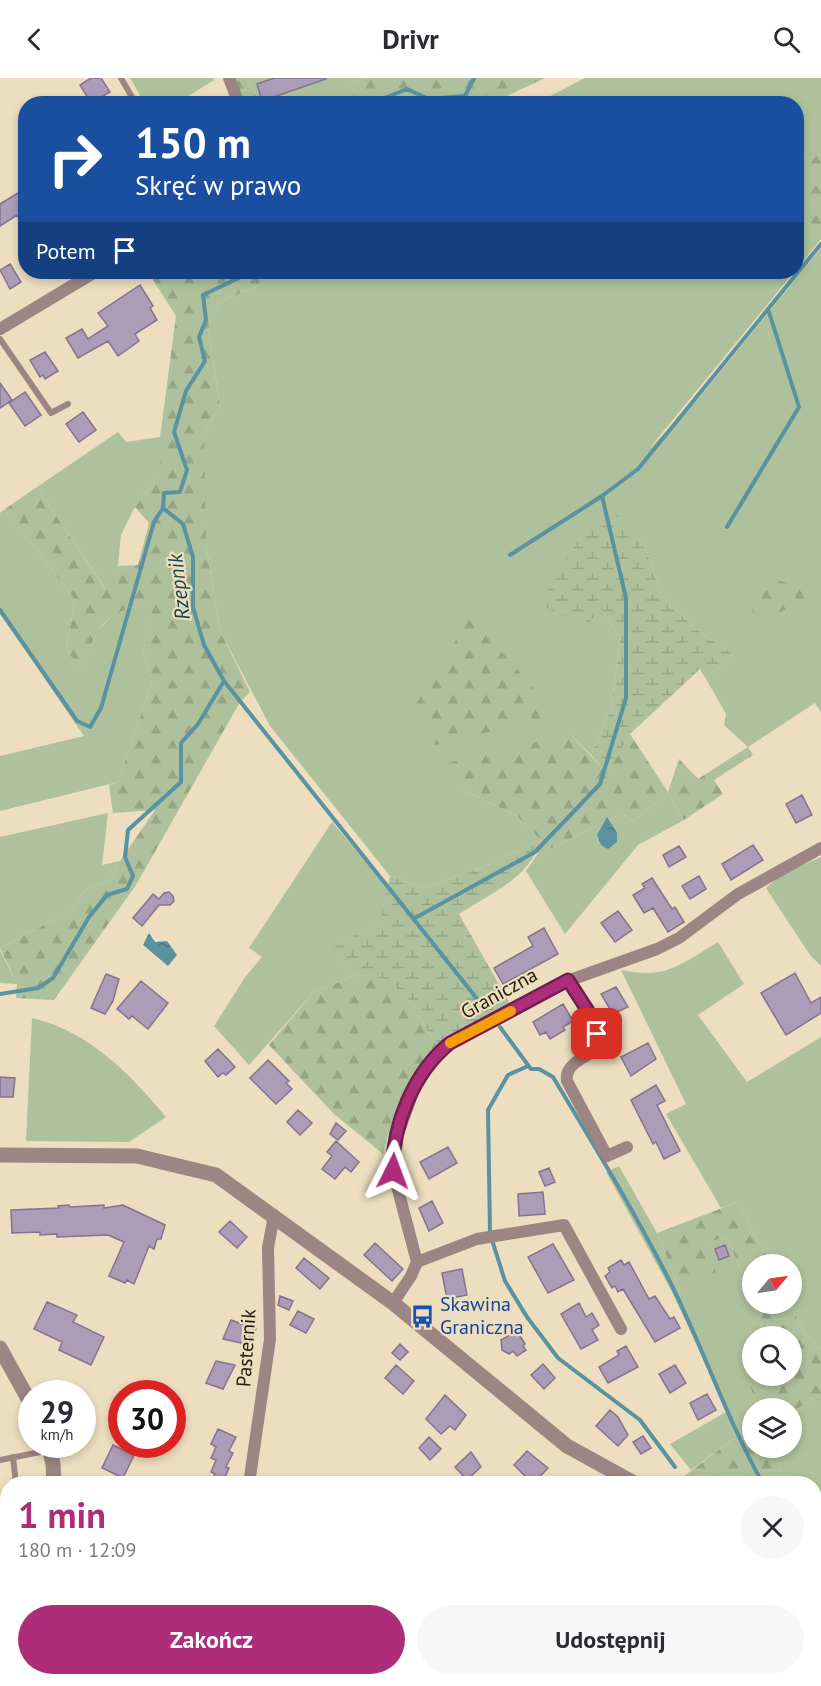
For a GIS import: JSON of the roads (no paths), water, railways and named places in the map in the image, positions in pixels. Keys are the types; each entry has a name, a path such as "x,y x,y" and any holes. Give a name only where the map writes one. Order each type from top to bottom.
{"street":[{"path":"229,78 236,96"},
{"path":"0,329 80,279"},
{"name":"Graniczna","path":"417,1262 399,1198 393,1156 398,1128 417,1081 434,1056 450,1043 568,980 636,959 679,938 738,894 821,848"},
{"path":"568,980 588,1011 601,1047 569,1067 566,1074 567,1081 607,1156 627,1147"},
{"path":"0,1155 137,1156 216,1176 274,1215 393,1303 567,1446 621,1476"},
{"name":"Pasternik","path":"250,1476 270,1339 268,1248 274,1215"},
{"path":"393,1303 411,1276 417,1262 477,1239 564,1225 621,1329"},
{"path":"0,1348 18,1381"},
{"path":"50,1458 53,1476"}],"lane":[{"path":"121,78 131,96"},
{"path":"0,339 51,413 68,404"},
{"path":"0,1460 18,1456"},
{"path":"13,1457 15,1476"}],"water":[{"path":"607,817 617,833 617,842 608,849 601,845 597,835"},
{"path":"149,933 155,942 167,941 177,955 168,966 143,945"}],"waterway":[{"name":"Rzepnik","path":"465,96 474,78"},
{"name":"Rzepnik","path":"390,96 407,89 422,96"},
{"path":"804,265 821,244"},
{"name":"Rzepnik","path":"0,994 38,988 53,978 89,917 107,895 127,889 133,876 125,857 128,830 181,782 181,743 198,724 224,681 204,645 193,607 193,557 183,524 163,508 164,493 180,492 187,470 174,432 186,391 205,361 199,337 206,320 203,295 236,279"},
{"path":"510,555 602,496 638,469 793,279"},
{"path":"727,527 799,407 768,309"},
{"path":"415,918 535,852 600,784 626,698 626,598 602,496"},
{"path":"0,610 77,721 90,727 101,708 154,522 163,508"},
{"path":"224,681 486,1010"},
{"path":"500,1027 531,1069 539,1069 553,1077 615,1181 673,1288 759,1476"},
{"path":"490,1232 488,1110 508,1075 528,1066"},
{"path":"492,1240 505,1281 527,1317 558,1358 640,1420 675,1467"}],"place":[{"name":"Skawina Graniczna","path":"422,1316"}]}
